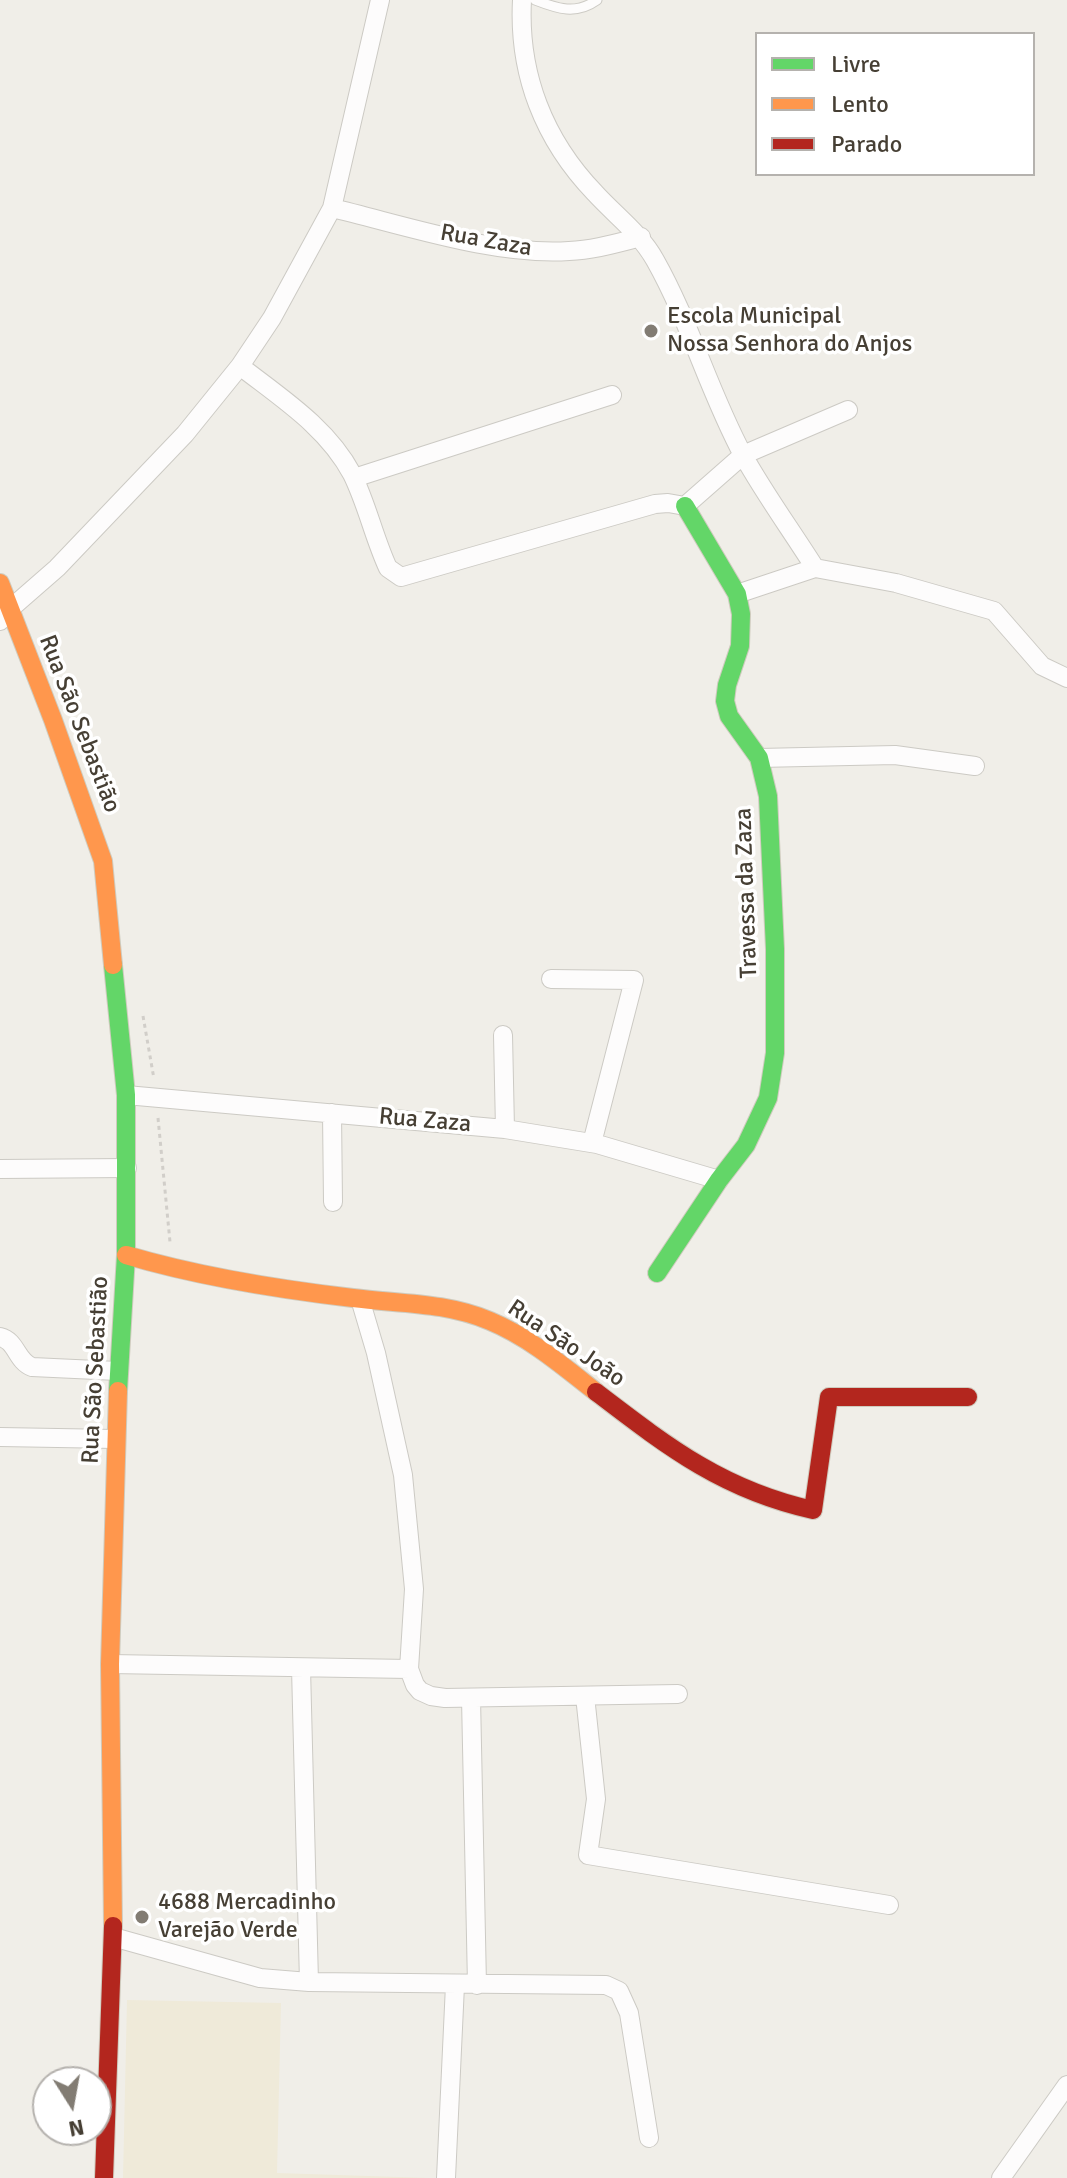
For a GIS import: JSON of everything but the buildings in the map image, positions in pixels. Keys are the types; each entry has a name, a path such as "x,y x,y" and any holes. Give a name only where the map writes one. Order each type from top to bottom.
{"street":[{"path":"5,615 57,568 185,434 240,366 290,287 332,208 380,0"},
{"path":"522,0 521,24 527,68 540,115 581,179 641,237 677,303 743,455 815,568"},
{"name":"Rua Zaza","path":"332,208 497,246 540,251 592,249 641,237"},
{"path":"240,366 323,433 337,449 354,478 382,555 391,571 401,577 655,504 685,506 743,455 848,410"},
{"path":"354,478 612,395"},
{"name":"Travessa da Zaza","path":"657,1273 746,1145 768,1098 775,1053 771,831 765,780 759,758 729,716 725,701 741,637 737,594 685,506"},
{"path":"737,594 815,568 896,583 994,611 1042,666 1067,678"},
{"name":"Rua São Sebastião","path":"0,583 5,615 103,861 126,1095 126,1255 115,1439 110,1664 113,1937 104,2178"},
{"path":"759,758 895,755 975,766"},
{"path":"551,979 634,980 592,1143"},
{"path":"503,1035 505,1129"},
{"name":"Rua Zaza","path":"126,1095 505,1129 592,1143 719,1180"},
{"path":"332,1113 333,1202"},
{"path":"0,1169 127,1168"},
{"name":"Rua São João","path":"126,1255 172,1270 360,1299 453,1308 511,1330 710,1475 782,1506 813,1510 829,1397 968,1397"},
{"path":"360,1299 376,1353 403,1475 414,1589 409,1669 415,1685 425,1694 437,1697 678,1694"},
{"path":"0,1337 9,1340 22,1362 32,1367 118,1371"},
{"path":"0,1437 115,1439"},
{"path":"110,1664 409,1669"},
{"path":"301,1668 309,1982"},
{"path":"585,1696 596,1799 588,1855 889,1905"},
{"path":"471,1698 477,1985"},
{"path":"113,1937 248,1975 309,1982 606,1985 619,1991 627,2007 649,2138"},
{"path":"446,2178 455,1985"},
{"path":"1001,2178 1067,2085"}],"lane":[{"path":"535,0 571,10 582,9 597,0"}],"shaded area":[{"path":"127,2000 281,2003 277,2173 429,2178 123,2178"}],"traffic: fast":[{"path":"657,1273 746,1145 768,1098 775,1053 775,949 768,796 759,758 729,716 725,701 740,646 741,614 737,594 685,506"},
{"path":"113,965 126,1095 126,1255 118,1391"}],"traffic: slow":[{"path":"0,583 103,861 113,965"},
{"path":"126,1255 238,1281 456,1310 490,1321 532,1344 596,1392"},
{"path":"113,1926 110,1664 118,1391"}],"traffic: jam":[{"path":"596,1392 698,1464 751,1491 813,1510 829,1397 968,1397"},
{"path":"104,2178 113,1926"}],"place":[{"name":"Escola Municipal Nossa Senhora do Anjos","path":"651,331"},
{"name":"4688 Mercadinho Varejão Verde","path":"142,1917"}]}
